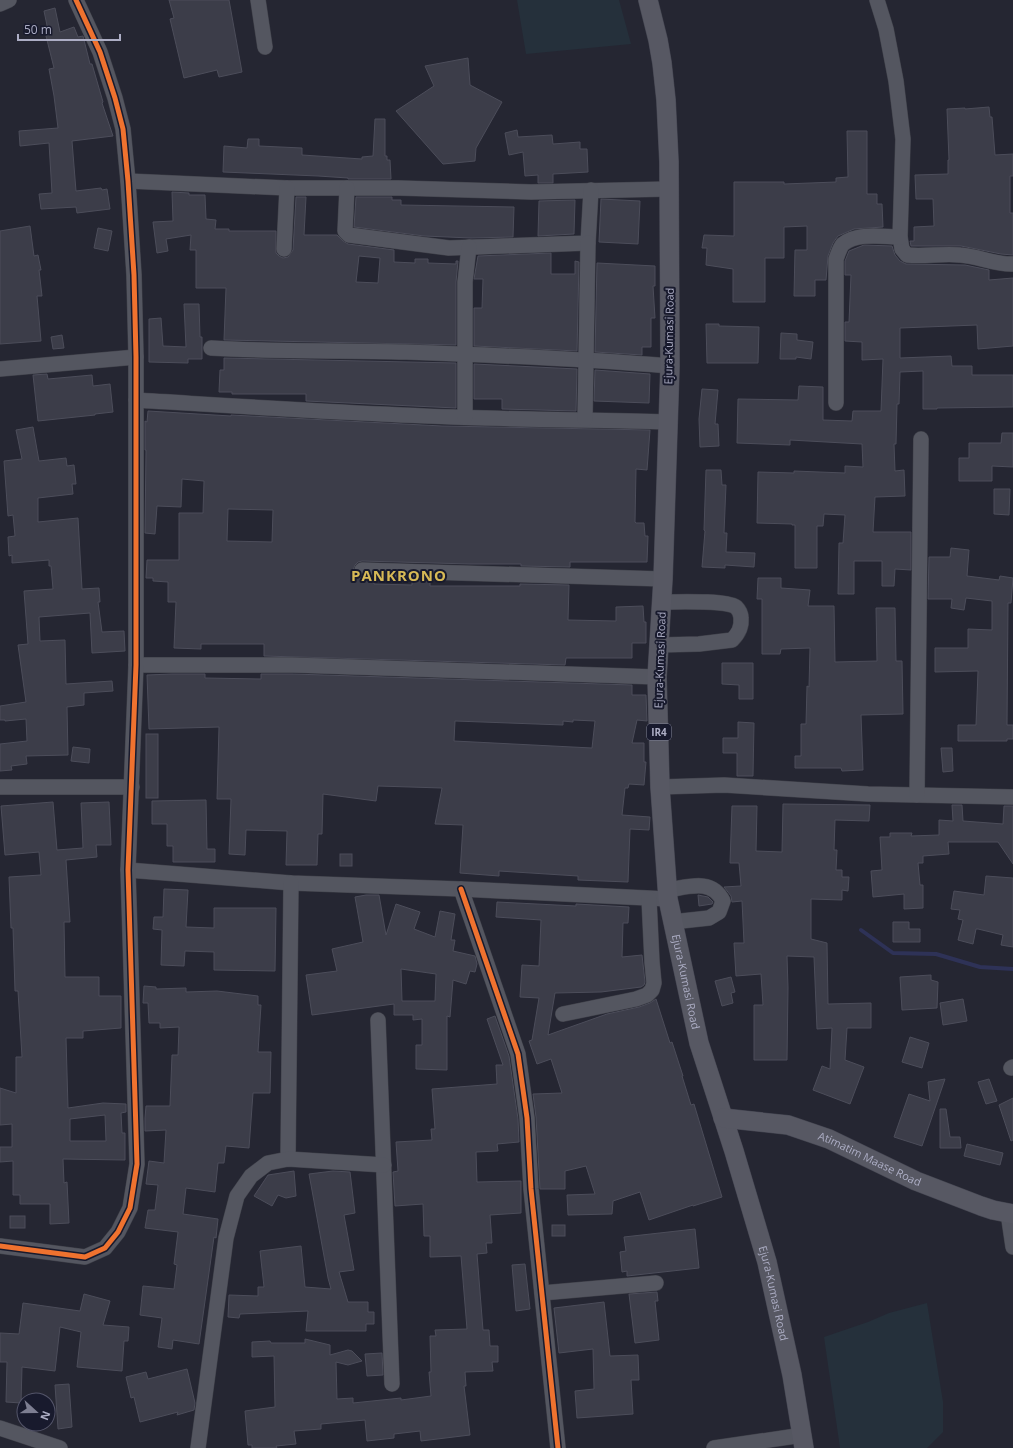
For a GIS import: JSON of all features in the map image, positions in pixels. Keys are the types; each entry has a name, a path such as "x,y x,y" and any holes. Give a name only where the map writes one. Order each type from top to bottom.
{"main road":[{"name":"Ejura-Kumasi Road","path":"648,0 658,40 666,100 669,162 670,366 663,579 657,678 660,787 668,895 672,922 699,1043 767,1262 792,1375 804,1442"},
{"name":"Atimatim Maase Road","path":"723,1118 788,1125 829,1139 931,1186 981,1206 1010,1214"}],"street":[{"path":"0,4 9,0"},
{"path":"0,1246 84,1257 105,1248 118,1232 130,1208 137,1164 128,870 136,665 136,357 134,275 123,129 115,98 100,52 76,0"},
{"path":"258,0 265,47"},
{"path":"877,0 886,29 896,81 903,139 900,237 902,249 907,255 960,255 1003,264 1013,264"},
{"path":"128,181 288,188 531,192 668,189"},
{"path":"284,249 288,188"},
{"path":"347,188 345,231 349,235 449,248 588,243"},
{"path":"585,419 588,243 591,190"},
{"path":"836,403 836,259 842,245 850,240 864,236 900,237"},
{"path":"466,417 464,354 465,282 469,247"},
{"path":"211,348 256,351 464,354 587,359 670,366"},
{"path":"0,369 136,357"},
{"path":"136,400 356,413 668,422"},
{"path":"917,795 921,439"},
{"path":"362,570 663,579"},
{"path":"659,646 699,644 732,640 738,633 741,625 739,612 735,607 723,603 662,602"},
{"path":"136,665 293,665 657,678"},
{"path":"660,787 724,785 868,794 1013,797"},
{"path":"0,787 132,788"},
{"path":"128,870 291,883 461,889 650,899 698,885 709,887 720,894 723,901 719,912 709,918 672,922"},
{"path":"288,1159 291,883"},
{"path":"461,889 518,1054 527,1118 531,1189 558,1448"},
{"path":"563,1014 636,999 646,995 652,990 654,983 650,899"},
{"path":"378,1020 392,1384"},
{"path":"198,1448 226,1238 237,1196 251,1176 268,1163 288,1159 384,1165"},
{"path":"1010,1214 1013,1246"},
{"path":"542,1293 656,1283"},
{"path":"0,1428 60,1448"},
{"path":"714,1448 804,1442"}],"shaded area":[{"path":"517,0 619,0 631,44 526,54"},
{"path":"927,1303 943,1402 943,1432 927,1448 840,1448 824,1337 889,1313"}],"building":[{"path":"169,0 229,0 242,72 219,77 217,70 184,78 170,19 174,18"},
{"path":"55,8 60,32 74,27 78,37 83,36 90,64 92,64 103,102 102,103 113,136 72,141 76,191 101,188 102,190 107,189 110,209 77,213 76,207 41,209 39,194 52,193 49,143 20,146 19,131 58,128 49,69 54,68 46,36 49,35 44,11"},
{"path":"468,58 470,85 502,102 476,148 475,161 443,164 396,111 434,86 425,66"},
{"path":"989,107 990,117 992,117 995,155 1013,154 1013,176 1010,176 1010,213 1013,213 1013,255 961,246 911,246 910,241 914,241 914,227 934,226 933,199 916,199 915,175 948,174 949,160 947,109"},
{"path":"375,119 385,119 385,156 387,156 387,160 390,160 391,179 348,179 318,176 223,172 224,146 247,148 248,139 259,139 259,146 302,148 302,155 362,159 362,157 373,156"},
{"path":"517,130 518,137 552,135 553,144 580,142 580,149 587,149 588,172 553,174 553,183 538,183 538,175 525,176 523,152 509,155 505,133"},
{"path":"847,131 867,131 867,194 877,194 877,204 882,204 883,227 854,229 838,236 833,243 828,256 826,280 815,280 815,296 794,296 795,250 807,250 807,226 784,227 784,258 765,258 765,302 733,302 733,269 706,265 707,248 702,248 704,235 734,236 734,182 784,182 784,184 836,182 836,178 848,177"},
{"path":"172,192 189,193 189,195 205,195 206,219 216,220 215,229 229,229 229,231 276,231 276,253 283,258 288,257 293,250 296,197 306,197 304,235 337,235 348,244 394,250 394,262 415,263 415,259 428,259 428,263 456,264 456,261 458,261 456,282 456,345 224,340 226,288 196,288 196,250 190,250 191,235 166,239 168,251 157,253 153,222 173,221","holes":["359,256 380,258 378,283 356,282"]},
{"path":"356,197 392,197 392,200 401,200 401,205 514,207 513,237 471,238 424,236 354,227"},
{"path":"601,199 640,201 638,244 599,242"},
{"path":"575,200 574,234 538,236 539,201"},
{"path":"30,226 34,256 38,255 41,270 39,270 42,296 37,296 41,341 0,344 0,231"},
{"path":"98,228 112,231 108,251 94,248"},
{"path":"864,245 892,246 895,255 900,261 906,264 965,265 989,270 989,280 1013,278 1013,346 978,349 977,325 900,328 900,358 951,356 952,366 972,366 972,375 1013,375 1013,407 923,409 923,371 900,372 899,404 897,404 896,444 894,444 895,471 904,470 905,496 875,497 873,532 911,532 911,570 895,569 894,586 882,586 882,561 854,561 854,594 838,594 839,543 843,543 845,515 824,514 823,526 817,526 817,568 795,568 795,525 757,523 758,472 794,473 794,471 845,473 845,466 863,467 862,444 790,440 790,445 737,443 738,399 798,400 799,386 823,387 823,420 852,421 853,411 881,411 883,359 862,360 862,342 845,341 845,322 849,322 851,275 845,275 845,261 849,251"},
{"path":"551,253 551,274 575,274 575,261 579,262 577,351 474,346 474,308 482,308 483,279 474,279 478,256"},
{"path":"597,263 655,266 655,286 653,286 655,318 651,318 651,347 642,347 642,355 595,352"},
{"path":"184,304 199,304 202,359 188,359 188,363 149,362 149,319 161,318 163,346 186,347"},
{"path":"706,324 719,324 719,326 759,327 758,363 707,363"},
{"path":"781,333 797,334 797,340 813,342 811,359 796,357 796,359 780,359"},
{"path":"62,335 64,348 53,349 51,337"},
{"path":"224,358 456,363 456,408 306,401 306,394 232,394 232,392 219,392 220,370 224,370"},
{"path":"474,364 577,369 576,411 502,409 502,399 474,399"},
{"path":"595,370 650,374 649,403 594,401"},
{"path":"47,374 48,379 92,375 93,386 110,384 113,412 38,421 33,375"},
{"path":"702,389 718,390 715,424 718,424 719,446 700,447 699,419"},
{"path":"148,411 442,426 650,430 647,470 636,469 635,522 644,523 645,536 648,536 647,562 570,562 570,567 521,566 521,564 362,561 355,565 353,570 357,577 362,579 374,579 374,584 412,585 412,580 430,581 430,586 520,586 520,584 569,585 568,620 616,621 616,607 643,606 644,622 646,622 646,643 632,643 632,658 566,658 565,665 264,656 264,644 201,644 201,649 174,648 176,602 168,602 168,582 153,581 153,578 146,578 147,560 179,560 179,513 203,513 204,481 182,479 181,507 157,506 155,534 145,533 145,421 147,422","holes":["228,509 273,510 272,542 227,541"]},
{"path":"33,427 39,461 66,458 67,466 74,465 76,484 72,484 73,494 38,498 38,522 78,518 82,589 99,588 100,602 98,602 102,632 124,631 125,651 92,653 90,613 39,617 40,641 65,640 66,684 112,681 113,691 84,693 84,705 67,707 68,755 26,756 27,764 11,766 12,770 0,771 0,744 27,741 26,719 0,720 0,706 26,702 18,645 28,644 24,591 53,589 49,560 12,563 12,555 9,556 8,537 15,536 13,515 8,516 4,461 22,459 16,430"},
{"path":"1002,433 1013,433 1013,467 992,466 992,481 959,481 959,458 969,458 969,443 1001,443"},
{"path":"706,470 721,470 722,485 726,485 724,533 727,533 726,552 755,553 754,567 725,565 725,568 702,567 705,531"},
{"path":"994,489 1010,489 1009,515 994,514"},
{"path":"951,548 969,550 967,576 999,580 1000,576 1013,578 1011,603 1008,603 1007,725 1013,725 1013,739 1007,739 1007,741 958,741 958,725 976,725 978,671 935,672 935,648 968,648 968,629 992,630 992,601 966,598 964,610 951,608 952,599 928,599 929,557 950,557"},
{"path":"758,578 781,578 781,588 810,590 808,606 834,606 835,662 877,661 876,608 895,608 896,661 902,661 903,714 861,715 863,770 842,771 841,768 795,768 795,756 801,756 801,724 806,724 810,648 781,649 780,654 762,654 762,599 757,599"},
{"path":"722,663 753,663 753,699 739,699 739,685 722,684"},
{"path":"205,674 205,678 261,679 261,674 293,674 632,685 632,695 646,695 647,721 637,720 632,743 644,743 644,762 646,762 644,785 629,784 628,788 625,788 622,815 650,817 649,830 630,829 628,882 578,880 578,876 499,871 499,876 460,873 463,825 435,824 442,788 378,786 376,801 323,794 322,834 318,834 317,865 286,865 287,831 246,830 245,855 229,854 231,799 217,799 219,727 149,729 147,675","holes":["455,721 563,725 563,721 595,721 592,748 454,741"]},
{"path":"738,722 754,723 753,776 737,776 737,753 723,753 723,738 738,738"},
{"path":"146,734 158,734 158,798 146,798"},
{"path":"73,747 90,749 89,763 71,761"},
{"path":"941,748 952,748 953,771 943,772"},
{"path":"206,800 207,849 215,849 215,862 173,862 173,846 167,846 167,824 152,824 152,801"},
{"path":"53,802 57,850 83,848 81,803 109,802 111,845 96,845 97,857 66,860 70,922 64,922 65,977 99,977 99,996 121,996 121,1028 83,1031 83,1038 66,1038 68,1108 103,1103 126,1104 126,1112 121,1113 122,1133 125,1133 125,1160 63,1159 64,1183 67,1182 69,1223 50,1224 50,1204 20,1204 20,1195 13,1195 13,1161 0,1162 0,1147 12,1147 12,1124 0,1125 0,1088 16,1093 16,1057 22,1057 18,991 15,991 13,928 11,928 9,877 41,875 39,852 5,855 1,806","holes":["105,1115 106,1141 70,1141 70,1119"]},
{"path":"783,804 870,805 869,821 835,820 834,850 837,850 836,870 842,870 842,877 849,877 848,891 842,890 842,900 811,899 811,939 827,943 828,1004 871,1003 871,1028 847,1028 845,1060 864,1067 850,1104 813,1090 822,1066 830,1069 832,1028 817,1029 814,957 787,956 787,1060 754,1060 754,1005 763,1005 761,974 736,976 734,943 744,943 742,901 732,902 731,896 724,887 741,886 739,863 730,863 732,806 757,806 756,851 782,852"},
{"path":"952,805 962,805 963,821 1003,824 1004,806 1013,806 1013,864 998,842 948,842 949,854 923,856 923,863 918,863 920,885 923,885 923,908 904,909 904,894 873,897 871,871 882,870 880,837 890,837 890,833 912,833 911,836 939,835 939,820 953,821"},
{"path":"340,854 352,854 352,866 340,866"},
{"path":"986,876 1013,878 1013,947 1001,945 1003,935 978,929 976,929 973,944 958,940 963,920 958,919 960,910 951,909 954,891 984,895"},
{"path":"164,889 188,890 186,927 214,928 214,908 276,908 275,971 214,970 214,952 185,951 184,966 161,965 162,930 153,929 154,917 163,917"},
{"path":"379,895 386,935 396,904 420,912 414,929 435,937 440,911 455,914 451,940 455,940 453,951 475,956 477,964 475,972 470,971 466,984 453,980 450,1017 447,1016 447,1070 416,1069 416,1045 422,1045 422,1019 413,1020 413,1015 394,1015 394,1004 312,1015 306,975 337,971 332,949 363,942 355,897","holes":["401,969 436,974 435,1001 402,1001"]},
{"path":"698,895 708,897 713,902 712,904 699,906"},
{"path":"497,902 629,907 628,923 623,923 622,957 642,955 644,985 641,987 601,992 555,993 548,1035 607,1014 639,1007 656,999 670,1043 672,1042 691,1105 694,1104 722,1197 649,1220 640,1192 613,1201 612,1214 568,1215 567,1195 595,1194 586,1166 565,1171 565,1189 540,1189 536,1117 533,1094 562,1093 551,1059 537,1064 529,1041 532,1040 539,998 520,997 522,965 539,966 541,920 496,917"},
{"path":"893,922 909,922 909,929 920,929 920,942 893,942"},
{"path":"931,975 931,980 938,982 937,1008 902,1010 900,977"},
{"path":"731,977 735,992 731,993 733,1003 722,1006 715,981"},
{"path":"144,986 156,987 156,989 186,988 186,992 217,991 258,996 258,1005 261,1005 258,1052 271,1052 270,1093 253,1093 249,1148 226,1146 224,1163 218,1163 215,1192 186,1188 183,1214 218,1219 216,1238 214,1237 199,1344 173,1340 172,1349 158,1347 162,1318 140,1315 143,1286 174,1289 177,1265 174,1264 178,1232 145,1228 148,1210 155,1210 158,1185 146,1184 149,1161 164,1163 166,1130 145,1131 145,1118 146,1106 170,1106 172,1055 178,1055 179,1027 160,1028 160,1023 149,1023 148,1003 143,1003"},
{"path":"963,999 967,1021 943,1025 940,1003"},
{"path":"495,1016 509,1056 518,1119 519,1142 497,1144 498,1151 476,1152 477,1182 521,1181 521,1213 490,1215 492,1243 486,1243 487,1253 477,1254 483,1330 489,1330 490,1346 498,1346 498,1362 492,1362 493,1371 465,1372 466,1386 464,1386 470,1435 421,1441 420,1431 394,1434 394,1438 367,1441 365,1420 321,1424 321,1429 294,1431 296,1444 276,1446 277,1448 252,1448 252,1445 248,1445 245,1411 275,1407 274,1356 252,1357 252,1342 270,1341 271,1343 305,1343 305,1339 330,1345 330,1355 348,1350 352,1351 362,1361 348,1365 336,1362 337,1399 353,1398 353,1403 401,1398 401,1400 431,1396 429,1372 431,1372 430,1336 436,1336 435,1330 467,1329 461,1256 430,1257 430,1236 424,1236 423,1204 395,1206 393,1172 398,1171 396,1142 432,1140 431,1129 435,1129 432,1089 497,1084 496,1065 503,1065 487,1019"},
{"path":"910,1037 929,1043 922,1068 902,1062"},
{"path":"945,1079 922,1146 894,1137 909,1094 930,1101 928,1082"},
{"path":"989,1079 997,1101 986,1104 978,1082"},
{"path":"1013,1098 1013,1140 1011,1141 999,1105"},
{"path":"940,1109 946,1109 950,1137 960,1137 961,1148 940,1148"},
{"path":"967,1144 1003,1153 1000,1165 964,1156"},
{"path":"294,1171 296,1196 286,1198 278,1195 272,1206 254,1196 268,1175"},
{"path":"333,1171 350,1172 355,1213 344,1215 354,1270 339,1272 348,1302 368,1302 368,1312 374,1312 374,1324 366,1324 366,1331 306,1331 308,1311 240,1314 239,1318 228,1317 229,1295 258,1296 258,1287 264,1287 260,1251 301,1246 305,1287 331,1289 309,1174"},
{"path":"10,1216 25,1216 25,1228 10,1228"},
{"path":"552,1225 565,1225 565,1236 552,1236"},
{"path":"695,1229 699,1268 627,1276 627,1271 622,1272 620,1252 626,1251 624,1237"},
{"path":"525,1264 530,1309 516,1311 512,1265"},
{"path":"657,1292 658,1301 655,1301 659,1340 635,1343 629,1294"},
{"path":"84,1294 110,1301 103,1325 129,1327 128,1341 124,1341 122,1371 77,1367 81,1332 60,1327 55,1371 22,1367 21,1392 16,1392 16,1403 6,1402 7,1362 0,1362 0,1333 19,1334 23,1303 80,1311"},
{"path":"604,1302 610,1356 638,1355 639,1380 631,1380 633,1414 577,1418 575,1391 594,1389 593,1349 559,1353 554,1308"},
{"path":"382,1353 383,1375 367,1376 365,1354"},
{"path":"187,1369 195,1403 194,1410 177,1415 178,1412 140,1422 134,1397 131,1398 126,1377 146,1372 148,1379"},
{"path":"69,1384 72,1427 58,1429 55,1385"}],"waterway":[{"path":"861,930 893,953 936,954 980,967 1013,969"}],"cycle path":[{"path":"0,1246 85,1257 105,1248 118,1232 130,1208 137,1164 128,870 136,665 136,357 134,275 123,129 115,98 100,52 76,0"},
{"path":"461,889 518,1054 527,1118 531,1189 558,1448"}],"district":[{"name":"PANKRONO","path":"399,576"}]}
